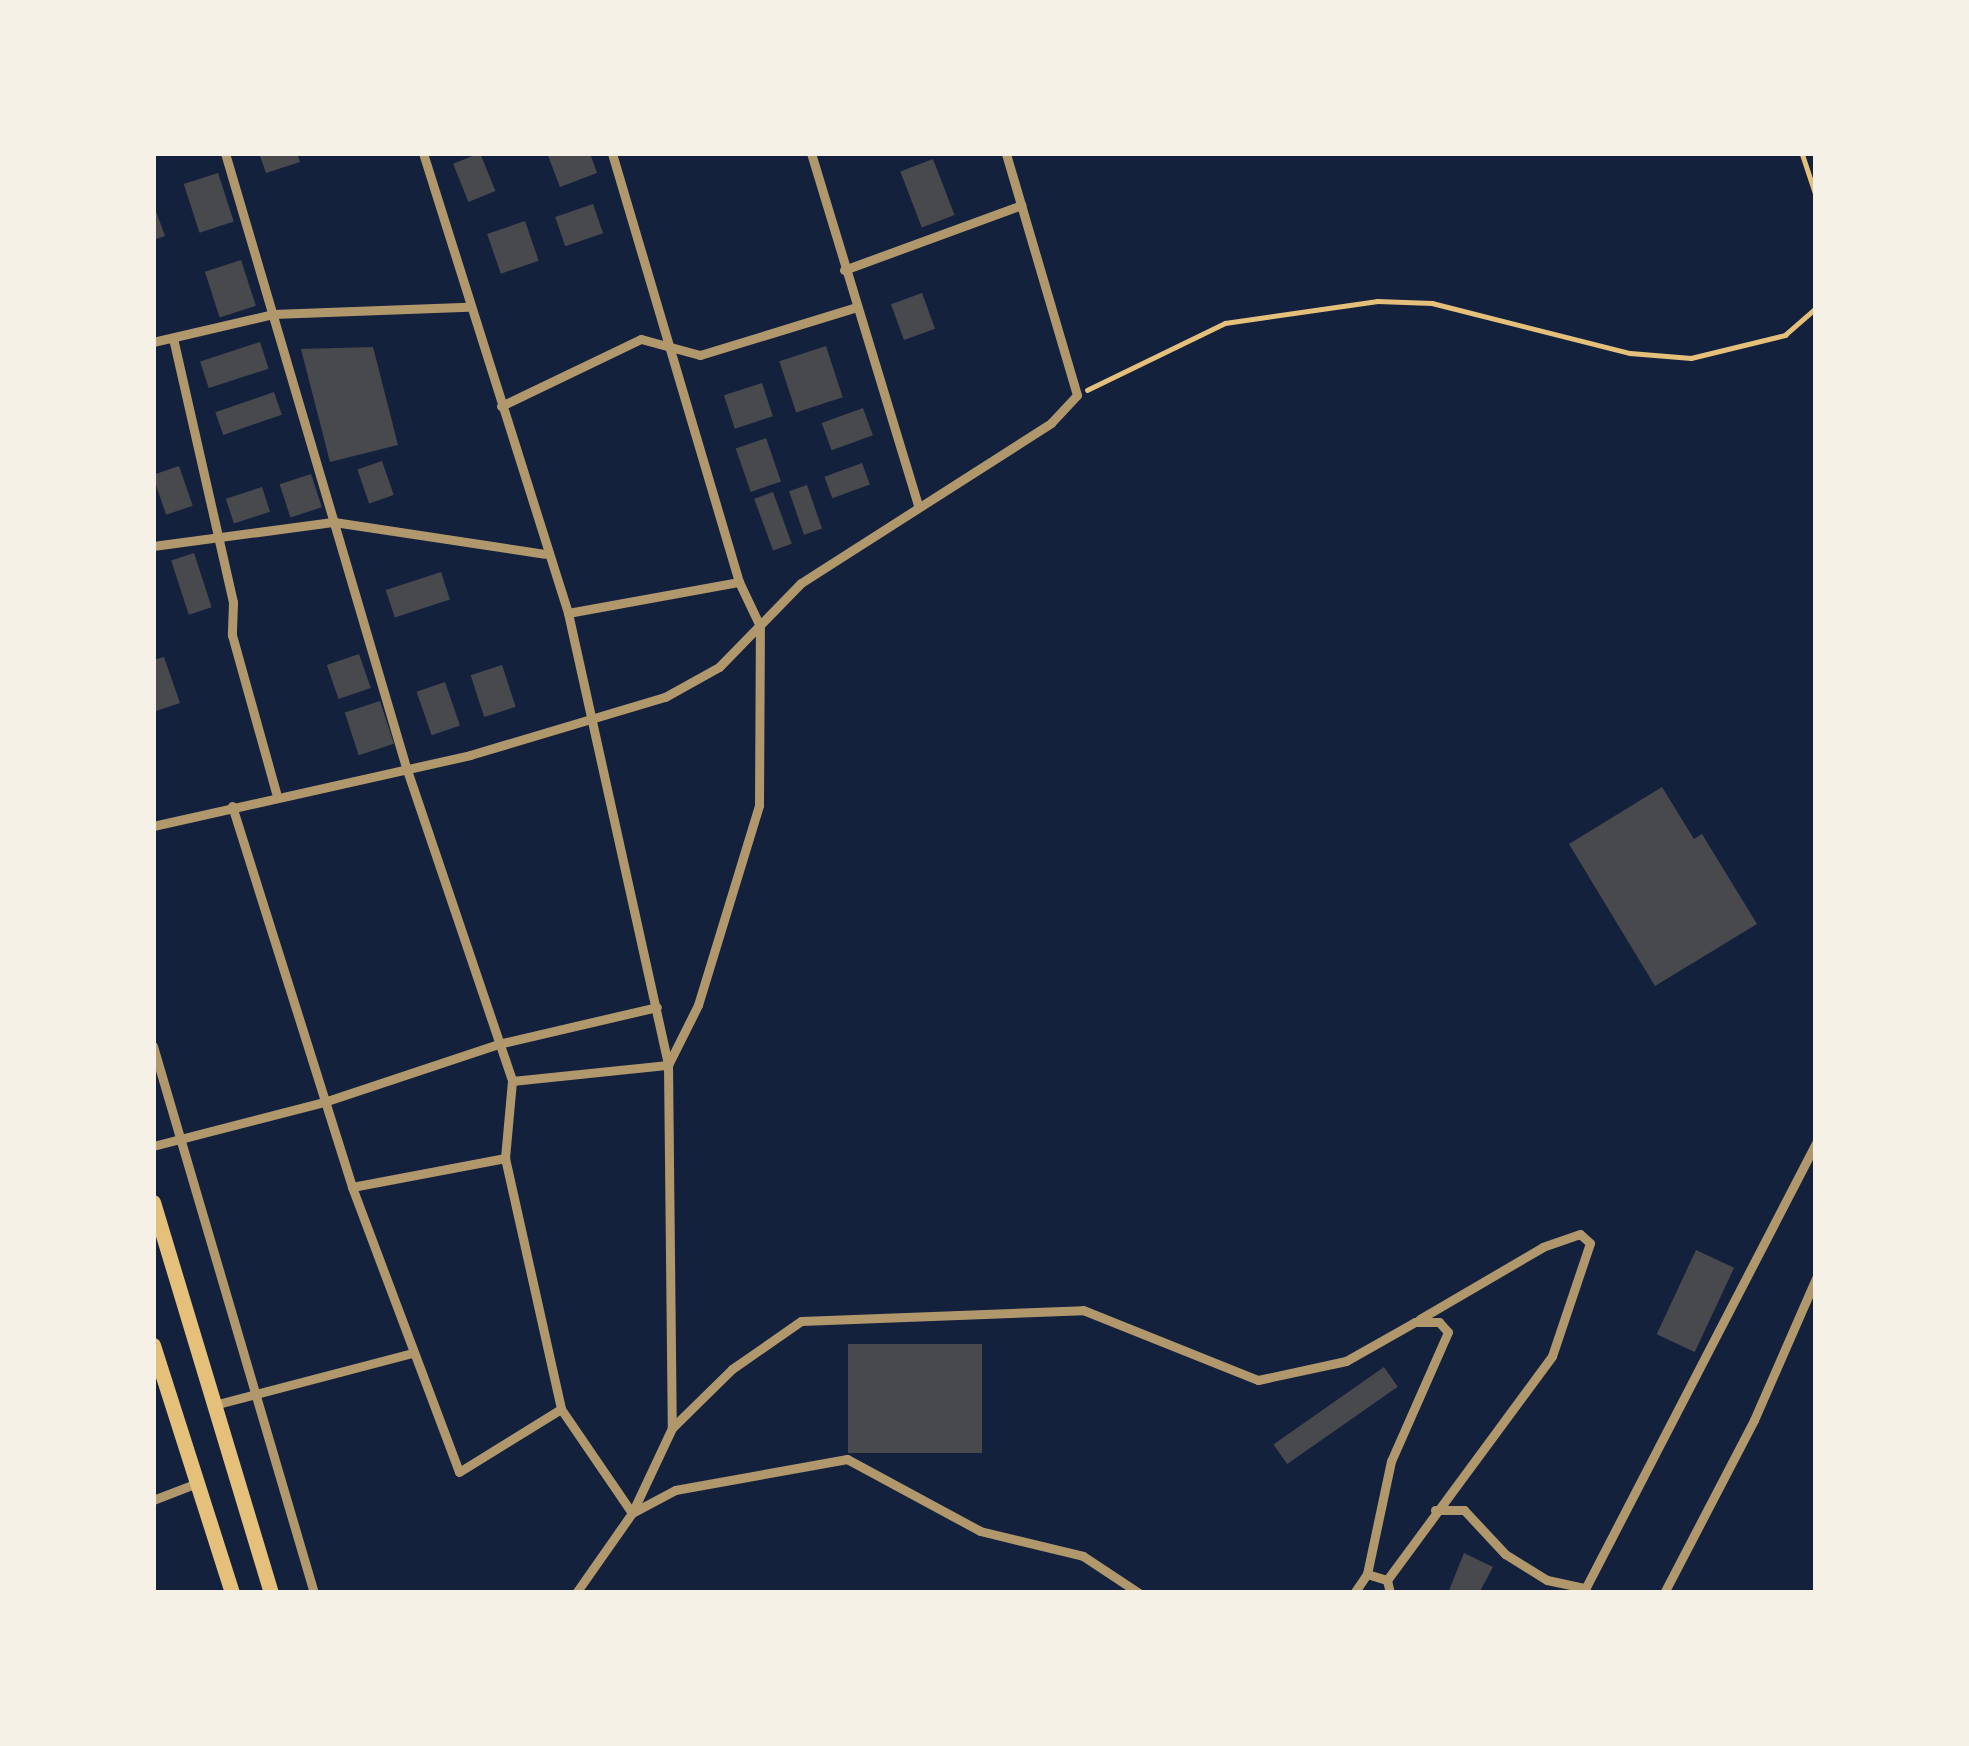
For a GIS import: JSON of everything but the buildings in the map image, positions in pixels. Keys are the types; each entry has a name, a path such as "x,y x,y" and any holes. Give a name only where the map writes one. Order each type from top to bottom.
{"highway":[{"path":"153,1202 271,1593"},
{"path":"153,1345 232,1593"}],"street":[{"path":"225,153 406,767 512,1081 505,1158 561,1409 632,1513"},
{"path":"423,153 545,554 568,613 658,1007 668,1065 672,1428"},
{"path":"612,153 739,582 760,626 759,805 698,1005 668,1065"},
{"path":"812,153 854,308 918,506"},
{"path":"153,826 596,721 694,683 801,583 918,506 992,465 1077,395 1006,153"},
{"path":"844,270 1022,205"},
{"path":"153,342 273,314 468,307"},
{"path":"501,406 641,339 700,356 854,308"},
{"path":"173,338 212,535 276,794"},
{"path":"153,545 334,523 545,554"},
{"path":"568,613 739,582"},
{"path":"232,806 352,1187 459,1472 561,1409"},
{"path":"153,1146 324,1102 498,1045 658,1007"},
{"path":"153,1046 250,1396 314,1593"},
{"path":"512,1081 668,1065"},
{"path":"1435,1510 1464,1510 1505,1554 1547,1580 1584,1591 1816,1143"},
{"path":"352,1187 505,1158"},
{"path":"577,1592 632,1513 672,1428 732,1369 801,1321 1083,1310 1258,1380 1346,1361 1544,1247 1580,1234 1590,1243 1552,1356 1387,1580 1390,1593"},
{"path":"1664,1593 1754,1420 1816,1277"},
{"path":"1354,1593 1367,1574 1391,1461 1448,1331 1439,1322 1415,1322"},
{"path":"211,1406 412,1353"},
{"path":"632,1513 676,1490 847,1459 980,1531 1083,1556 1139,1593"},
{"path":"153,1500 197,1484"},
{"path":"1367,1574 1387,1580"}],"path":[{"path":"1802,153 1816,195"},
{"path":"1077,395 1226,323 1377,301 1432,303 1630,353 1690,358 1786,335 1816,308"}]}
